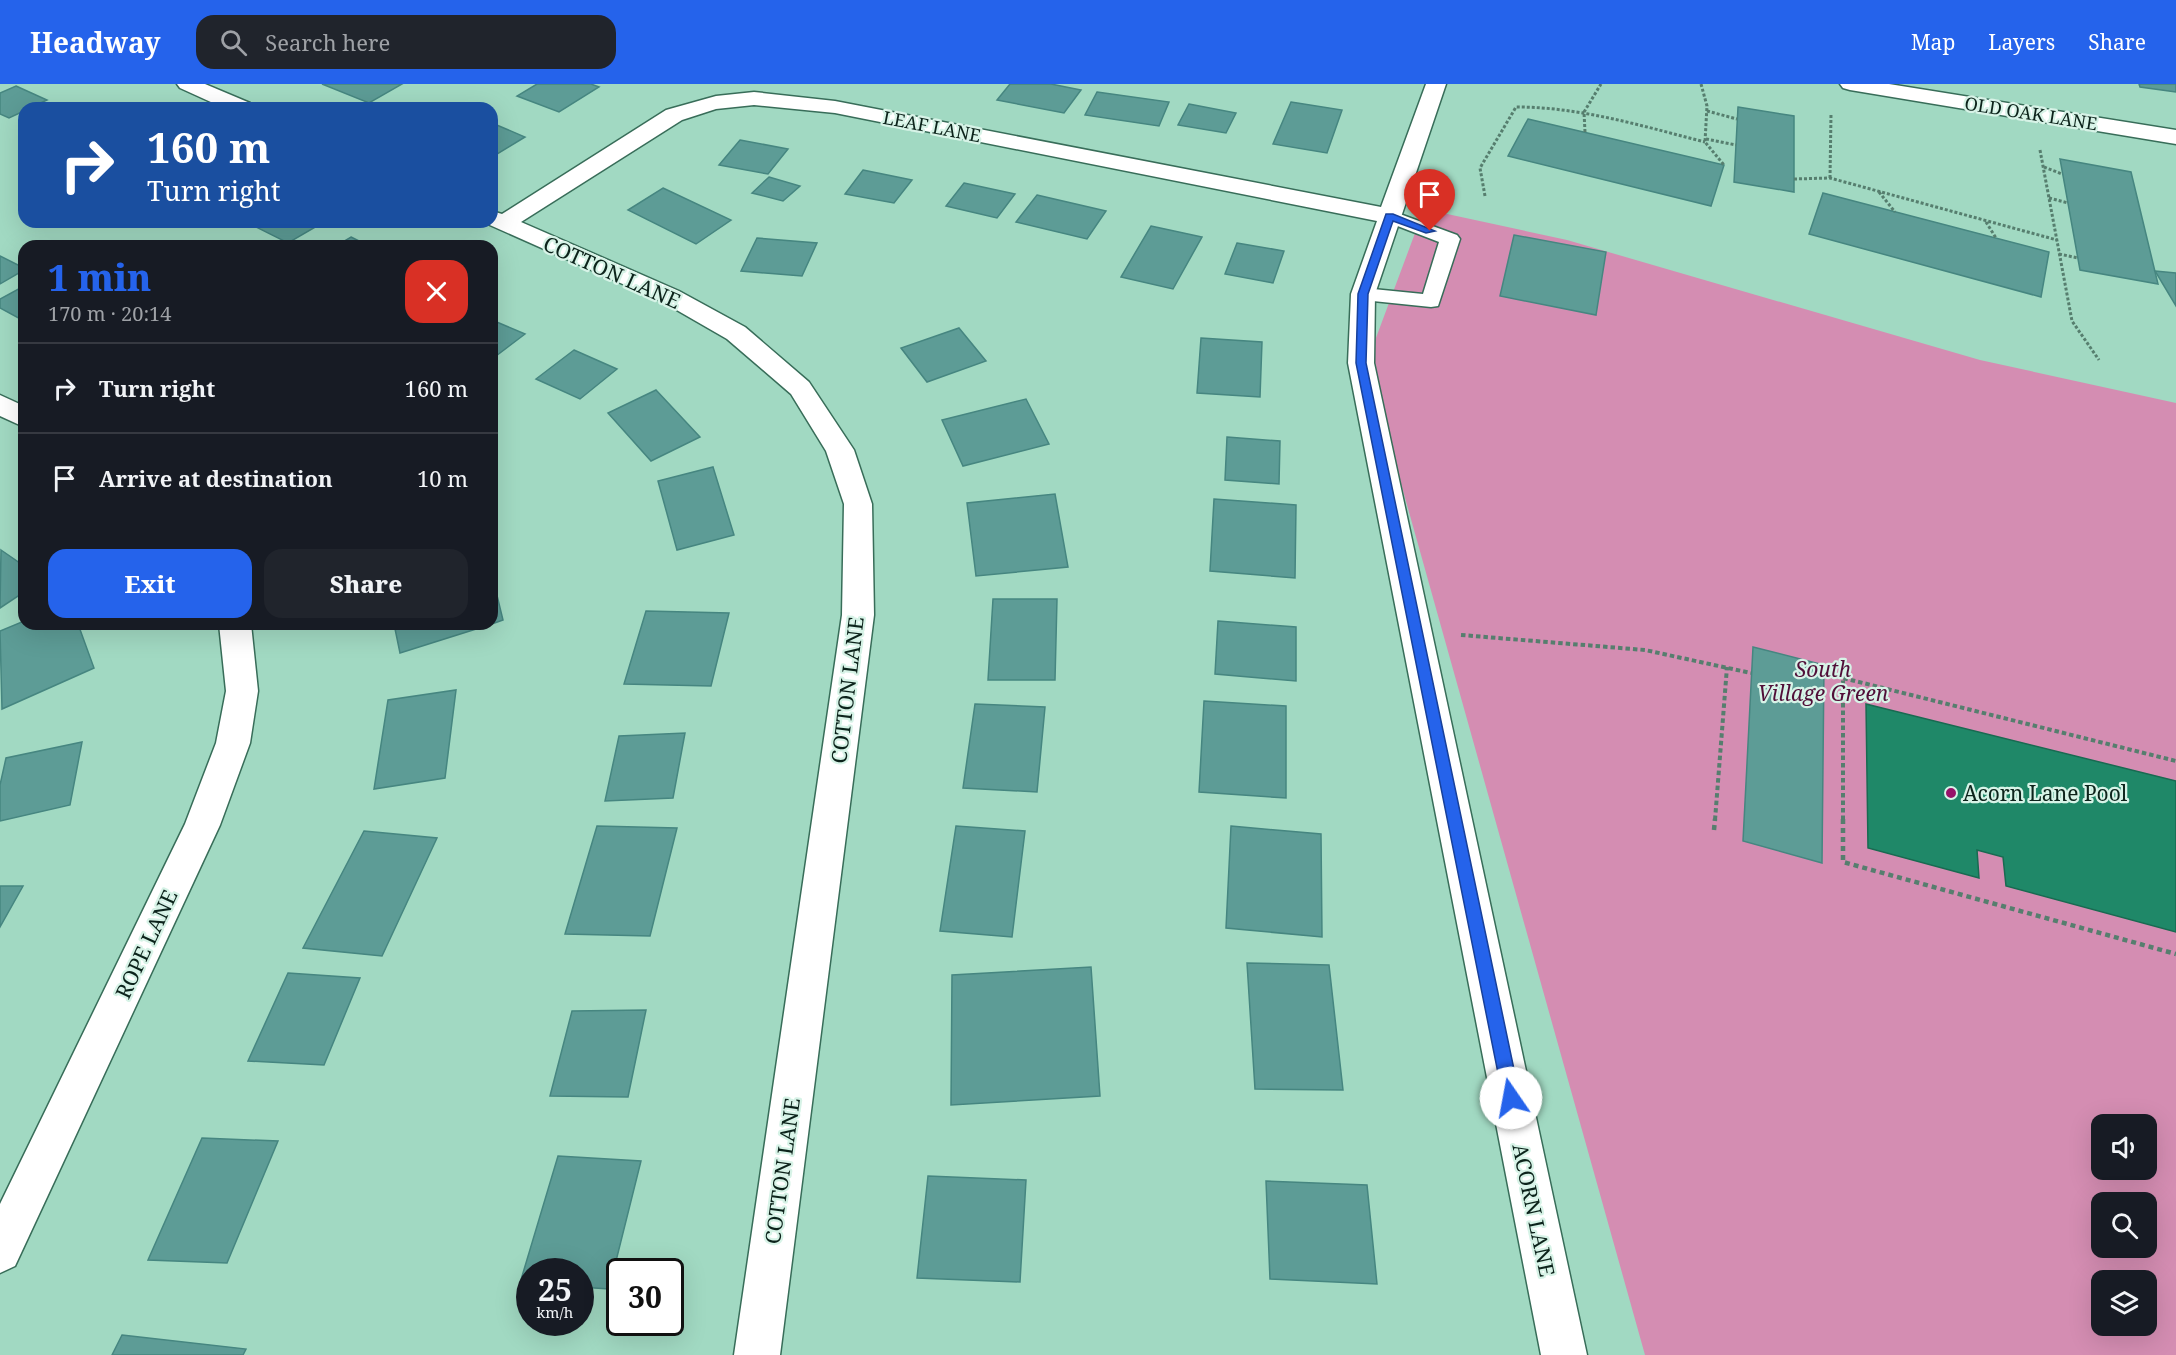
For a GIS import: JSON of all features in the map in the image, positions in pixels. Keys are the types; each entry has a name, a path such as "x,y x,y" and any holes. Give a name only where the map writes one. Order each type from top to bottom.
{"street":[{"name":"ACORN LANE","path":"1436,84 1363,294 1361,363 1564,1355"},
{"name":"OLD OAK LANE","path":"1850,84 1892,87 2176,137"},
{"path":"206,87 232,102"},
{"name":"LEAF LANE","path":"498,220 674,115 731,99 771,98 835,107 1389,216"},
{"name":"COTTON LANE","path":"498,221 670,296 736,333 800,387 840,450 858,504 858,615 757,1355"},
{"path":"0,404 18,414"},
{"name":"ROPE LANE","path":"0,1251 202,825 233,743 242,691 236,630"}],"lane":[{"path":"1363,294 1431,301 1450,239 1389,216"}],"path":[{"path":"1585,132 1584,112 1600,84"},
{"path":"1701,84 1707,111 1705,141 1724,165"},
{"path":"1485,196 1480,168 1516,107 1541,106 1584,112 1705,141 1736,145"},
{"path":"1830,178 1832,108"},
{"path":"1707,111 1737,119"},
{"path":"2033,113 2072,321 2099,360"},
{"path":"2043,167 2062,174"},
{"path":"1794,179 1830,178 2057,240"},
{"path":"1879,192 1895,212"},
{"path":"2049,198 2068,203"},
{"path":"1986,221 1996,238"},
{"path":"2059,254 2078,258"},
{"path":"1416,631 1645,650 1751,673"},
{"path":"1714,830 1727,667"},
{"path":"2176,761 1843,678 1843,862 2176,954"}],"green space":[{"name":"South Village Green","path":"1424,209 1567,240 1980,360 2176,403 2176,1355 1645,1355 1367,362"}],"shaded area":[{"name":"Acorn Lane Pool","path":"1866,704 2176,781 2176,932 2006,886 2003,857 1977,850 1979,878 1868,848"}],"building":[{"path":"322,84 402,84 371,102"},
{"path":"537,84 591,84 599,87 559,112 517,96"},
{"path":"1010,84 1051,84 1081,90 1064,113 997,100"},
{"path":"2139,84 2176,84 2176,92 2140,87"},
{"path":"16,86 47,100 18,102 18,114 9,118 0,114 0,93"},
{"path":"1097,92 1169,102 1159,126 1085,115"},
{"path":"1291,102 1342,110 1327,153 1273,144"},
{"path":"1189,104 1236,113 1226,133 1178,125"},
{"path":"1738,107 1794,116 1794,192 1734,182"},
{"path":"1528,119 1724,165 1711,206 1508,156"},
{"path":"498,126 525,137 498,154"},
{"path":"740,140 788,149 768,174 719,165"},
{"path":"2060,159 2131,172 2158,284 2080,270"},
{"path":"863,170 912,180 894,203 845,194"},
{"path":"769,177 800,186 783,201 752,193"},
{"path":"964,183 1015,194 997,218 946,206"},
{"path":"663,188 731,220 696,244 628,210"},
{"path":"1823,193 2049,252 2041,297 1809,234"},
{"path":"1037,195 1106,211 1087,239 1016,222"},
{"path":"1151,226 1202,237 1173,289 1121,277"},
{"path":"258,228 314,228 293,240 282,240"},
{"path":"1514,235 1606,252 1596,315 1500,296"},
{"path":"757,238 817,243 802,276 741,271"},
{"path":"1237,243 1284,251 1273,283 1225,274"},
{"path":"0,256 18,265 18,274 0,284"},
{"path":"2155,271 2176,273 2176,306"},
{"path":"18,289 18,318 0,308 0,299"},
{"path":"498,323 525,334 498,354"},
{"path":"959,328 986,361 927,382 901,348"},
{"path":"1201,338 1262,342 1260,397 1197,393"},
{"path":"574,350 617,369 580,399 536,379"},
{"path":"656,390 700,437 651,461 608,413"},
{"path":"1026,399 1049,444 963,466 942,420"},
{"path":"1227,437 1280,441 1279,484 1225,480"},
{"path":"713,467 734,535 677,550 658,481"},
{"path":"1055,494 1068,567 976,576 967,503"},
{"path":"1214,499 1296,505 1295,578 1210,571"},
{"path":"1,550 18,562 18,596 0,608"},
{"path":"993,599 1057,599 1055,680 988,680"},
{"path":"498,600 503,620 498,622"},
{"path":"646,611 729,613 711,686 624,684"},
{"path":"1218,621 1296,627 1296,681 1215,674"},
{"path":"18,624 18,630 80,630 94,668 2,709 0,631"},
{"path":"395,630 473,630 400,653"},
{"path":"1753,647 1824,665 1822,863 1743,841"},
{"path":"456,690 445,778 374,789 388,700"},
{"path":"1204,701 1286,706 1286,798 1199,792"},
{"path":"975,704 1045,707 1037,792 963,788"},
{"path":"685,733 673,798 605,801 619,736"},
{"path":"82,742 70,805 0,821 0,785 6,758"},
{"path":"597,826 677,828 650,936 565,934"},
{"path":"956,826 1025,831 1012,937 940,931"},
{"path":"1231,826 1321,834 1322,937 1226,928"},
{"path":"364,831 437,838 382,956 303,948"},
{"path":"0,886 23,886 0,927"},
{"path":"1247,963 1329,965 1343,1090 1255,1089"},
{"path":"1091,967 1100,1096 951,1105 952,975"},
{"path":"288,973 360,978 324,1065 248,1061"},
{"path":"646,1010 628,1097 550,1096 572,1011"},
{"path":"202,1138 278,1141 227,1263 148,1260"},
{"path":"558,1156 641,1161 617,1258 606,1258 606,1289 594,1288 594,1258 527,1258"},
{"path":"928,1176 1026,1180 1020,1282 917,1278"},
{"path":"1266,1181 1367,1185 1377,1284 1270,1279"},
{"path":"122,1335 246,1349 243,1355 112,1355"}],"place":[{"name":"Acorn Lane Pool","path":"1951,793"}],"route":[{"path":"1430,231 1389,216 1363,294 1361,363 1511,1098"}]}
